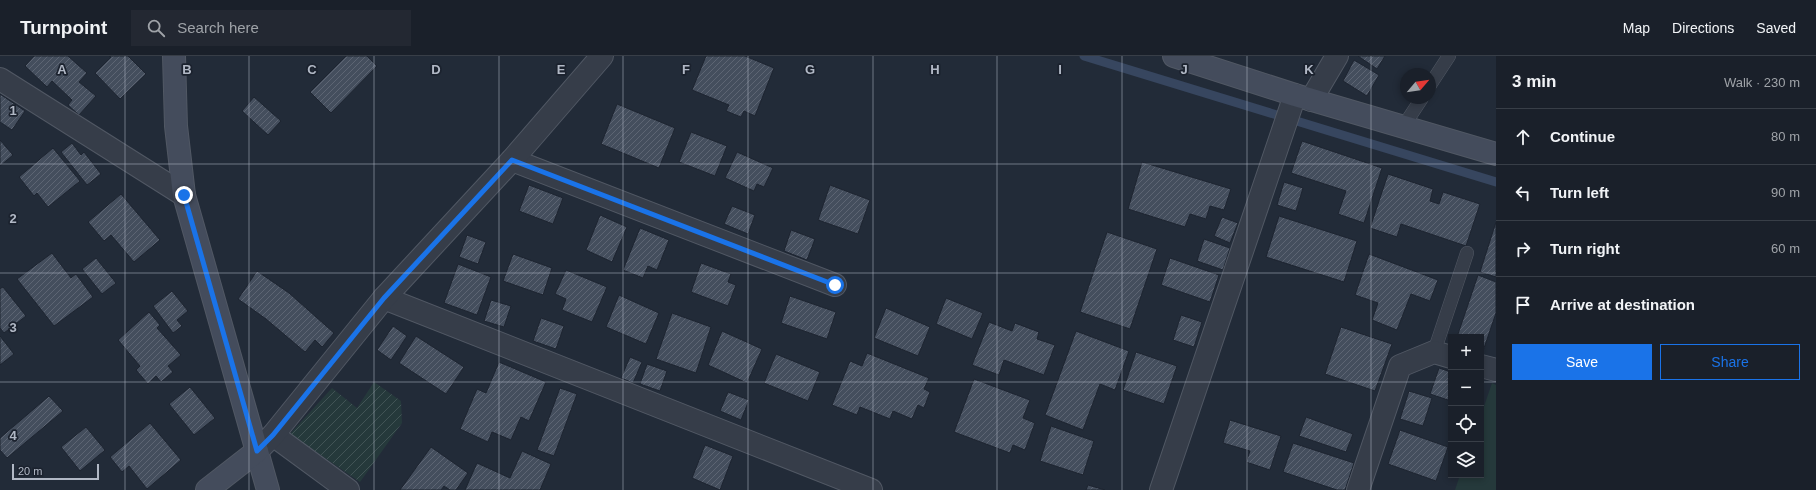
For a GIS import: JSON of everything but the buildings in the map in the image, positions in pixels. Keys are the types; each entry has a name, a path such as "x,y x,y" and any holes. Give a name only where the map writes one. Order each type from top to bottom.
{"street":[{"path":"174,56 176,126 184,195 268,490"},
{"path":"207,490 257,451 273,435 384,298 512,160 602,56"},
{"path":"1174,56 1295,109 1403,127 1496,154"},
{"path":"1161,490 1295,109 1337,56"},
{"path":"0,79 184,195"},
{"path":"512,160 835,285"},
{"path":"384,298 871,490"},
{"path":"1358,490 1400,366 1442,354"},
{"path":"1484,367 1496,370"},
{"path":"273,435 348,490"}],"lane":[{"path":"1436,76 1449,56"},
{"path":"1403,127 1418,104"},
{"path":"1442,354 1467,253"}],"green space":[{"path":"374,382 401,401 402,423 360,482 290,434 332,388 357,408"},
{"path":"1492,383 1496,385 1496,490 1455,490 1459,478 1484,478 1484,406"}],"waterway":[{"path":"1084,56 1496,182"}],"route":[{"path":"184,195 257,451 273,435 384,298 512,160 835,285"}]}
